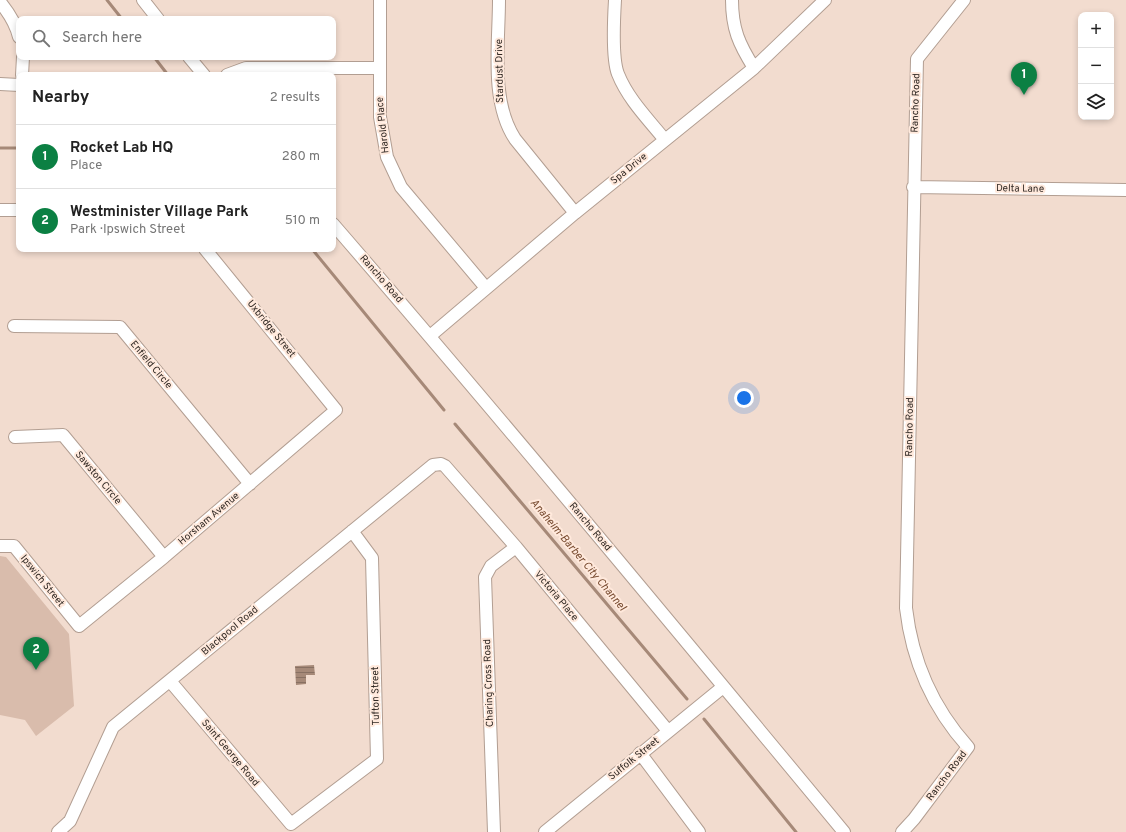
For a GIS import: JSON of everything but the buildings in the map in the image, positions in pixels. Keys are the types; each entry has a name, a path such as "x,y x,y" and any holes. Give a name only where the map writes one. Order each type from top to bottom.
{"street":[{"path":"142,0 155,16"},
{"name":"Harold Place","path":"380,0 379,68 383,139 387,157 393,171 408,196 486,288"},
{"name":"Stardust Drive","path":"500,0 499,96 506,126 575,212"},
{"path":"615,0 614,40 617,73 634,103 665,140"},
{"path":"732,0 732,21 740,47 754,68"},
{"name":"Spa Drive","path":"430,336 575,212 754,68 825,0"},
{"name":"Rancho Road","path":"902,832 914,819 968,747 953,730 932,696 919,668 909,634 906,608 917,59 964,0"},
{"path":"0,2 16,26"},
{"path":"22,60 22,72"},
{"path":"192,60 202,72"},
{"path":"235,72 246,68 379,68"},
{"path":"0,84 16,85"},
{"name":"Delta Lane","path":"914,187 1126,190"},
{"path":"0,210 16,210"},
{"name":"Rancho Road","path":"336,227 430,336 844,832"},
{"name":"Uxbridge Street","path":"207,252 336,410"},
{"name":"Enfield Circle","path":"14,326 120,327 250,484"},
{"name":"Horsham Avenue","path":"79,626 164,557 336,410"},
{"name":"Sawston Circle","path":"15,437 63,435 164,557"},
{"name":"Blackpool Road","path":"58,832 70,821 113,727 433,465 441,464"},
{"name":"Victoria Place","path":"441,464 445,466 516,547 668,731"},
{"name":"Tufton Street","path":"291,824 377,759 372,558 352,530"},
{"name":"Ipswich Street","path":"0,546 14,546 79,626"},
{"name":"Charing Cross Road","path":"494,832 485,577 490,566 516,547"},
{"name":"Saint George Road","path":"170,681 291,824"},
{"name":"Suffolk Street","path":"545,832 640,753 723,687"},
{"path":"640,753 699,832"}],"shaded area":[{"path":"0,556 6,557 69,634 74,706 36,736 25,720 0,715"},
{"path":"314,665 315,675 306,675 306,684 296,685 295,666"}],"waterway":[{"name":"Anaheim-Barber City Channel","path":"107,0 120,16"},
{"name":"Anaheim-Barber City Channel","path":"156,60 166,72"},
{"path":"0,148 16,148"},
{"name":"Anaheim-Barber City Channel","path":"314,252 444,410"},
{"name":"Anaheim-Barber City Channel","path":"455,424 687,699"},
{"name":"Anaheim-Barber City Channel","path":"704,719 796,832"}],"place":[{"name":"Rocket Lab HQ","path":"1024,95"},
{"name":"Westminister Village Park","path":"36,670"}]}
